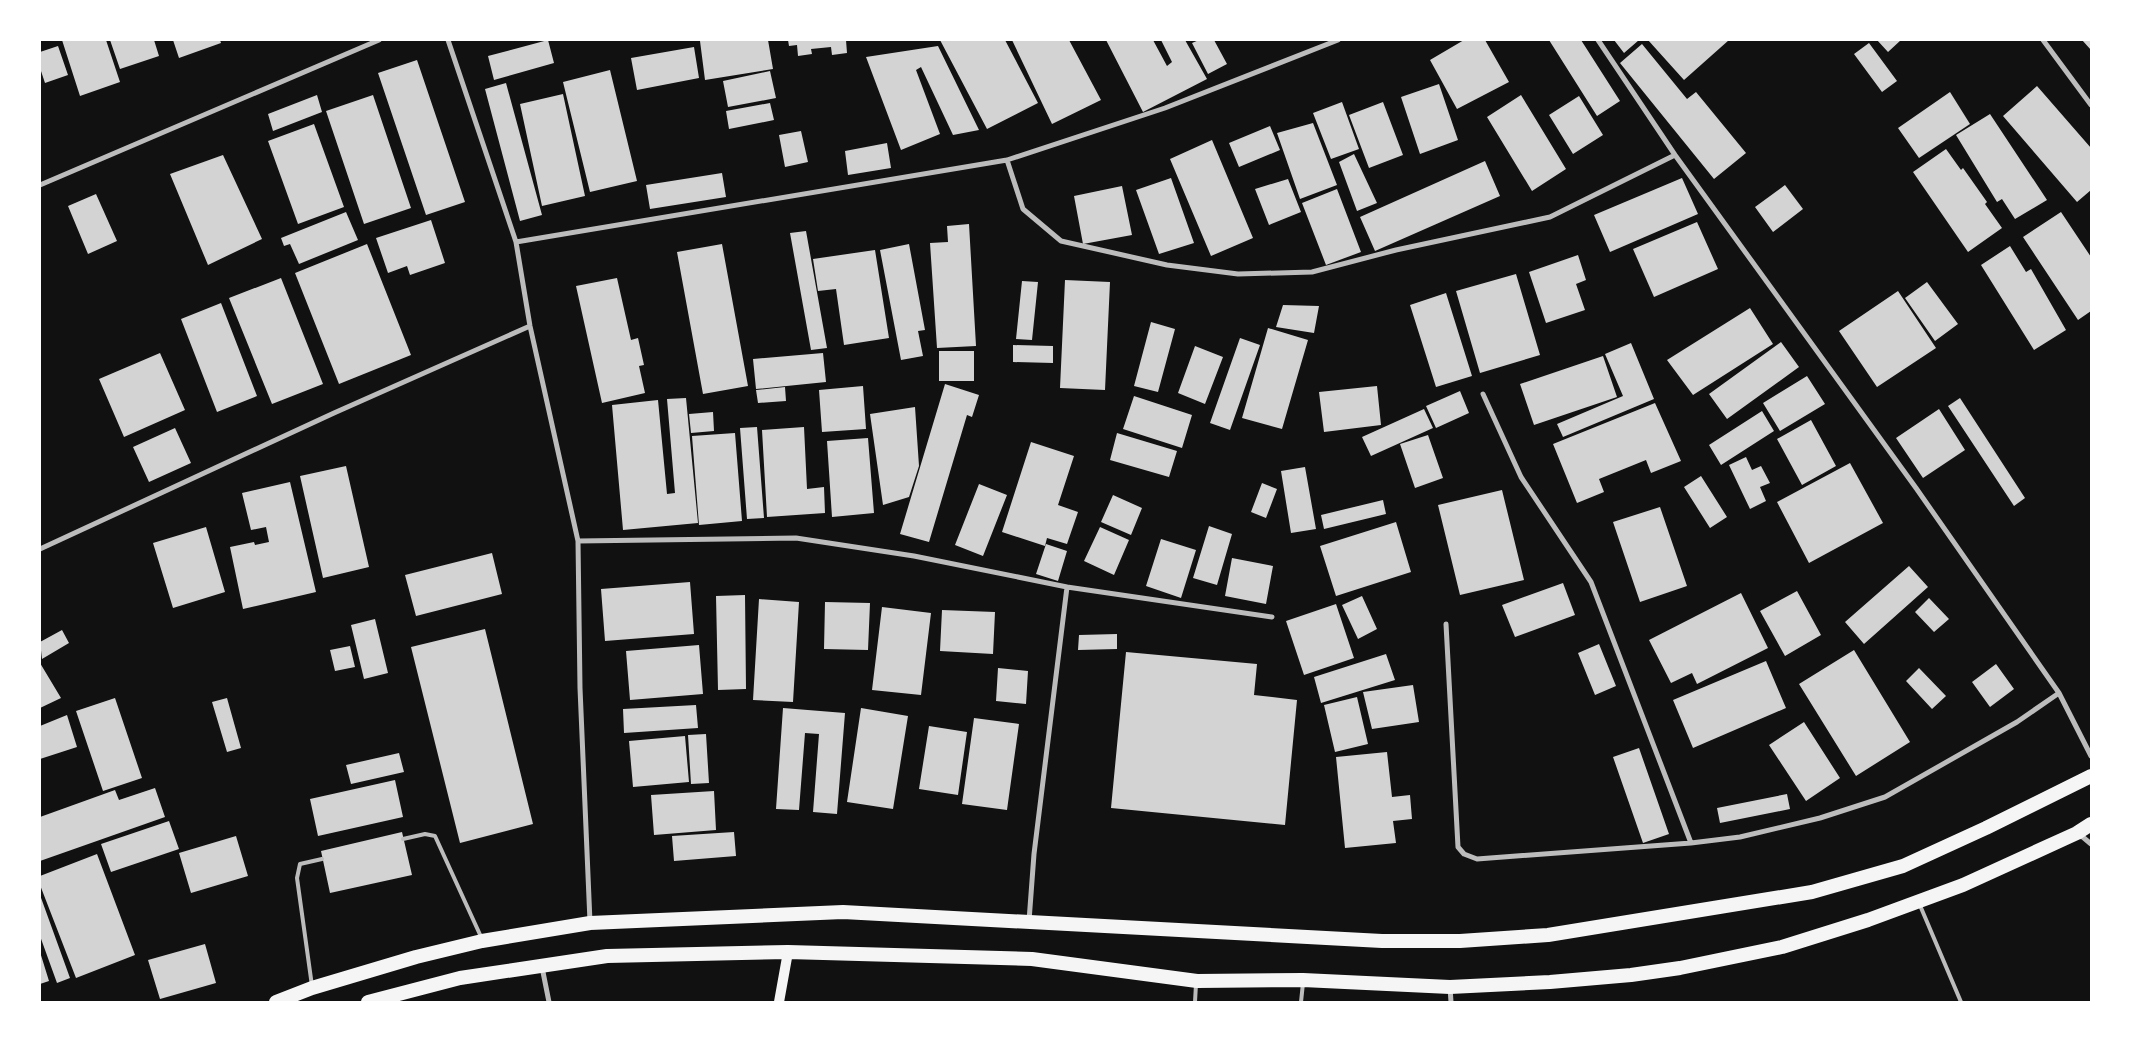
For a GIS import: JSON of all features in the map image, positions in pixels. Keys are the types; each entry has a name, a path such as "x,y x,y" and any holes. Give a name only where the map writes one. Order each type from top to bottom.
{"highway":[{"path":"276,1002 312,988 416,957 482,941 590,923 843,912 1382,942 1460,941 1548,935 1812,892 1903,866 1986,828 2091,776"},
{"path":"368,1002 460,978 541,964 607,956 788,952 1032,959 1197,982 1303,980 1450,987 1550,982 1680,968 1782,947 1868,920 1963,885 2077,833 2091,824"}],"main road":[{"path":"779,1002 788,952"}],"street":[{"path":"40,185 379,40"},
{"path":"448,40 516,242 530,326 578,541 580,688 590,923"},
{"path":"516,242 1007,160 1165,108 1338,40"},
{"path":"1598,40 1675,155 1916,488 2060,693 2091,756"},
{"path":"2043,40 2091,105"},
{"path":"1007,160 1023,209 1062,242 1167,265 1238,274 1312,272 1396,250 1550,217 1675,155"},
{"path":"40,549 334,413 530,326"},
{"path":"1483,394 1521,477 1592,582 1691,843"},
{"path":"578,541 796,538 914,556 1067,587 1272,618"},
{"path":"1029,922 1034,854 1067,587"},
{"path":"1446,624 1458,847 1464,854 1477,859 1691,843 1748,835 1820,818 1885,797 2017,722 2060,693"},
{"path":"2077,833 2091,844"},
{"path":"541,964 549,1002"},
{"path":"1450,987 1451,1002"}],"lane":[{"path":"403,839 425,834 435,836 482,941"},
{"path":"312,988 297,878 300,864 322,859"},
{"path":"1918,901 1961,1002"},
{"path":"1301,1002 1303,980"},
{"path":"1195,1002 1197,982"}],"building":[{"path":"62,40 106,40 120,82 80,96"},
{"path":"110,40 154,40 159,56 120,69"},
{"path":"173,40 220,40 221,43 179,58"},
{"path":"548,40 554,63 494,80 488,56"},
{"path":"768,40 773,69 705,80 700,41"},
{"path":"788,40 846,40 847,53 832,55 831,47 811,49 812,54 798,56 797,45 789,46"},
{"path":"940,40 1005,40 1038,103 987,129"},
{"path":"1012,40 1069,40 1101,100 1052,124"},
{"path":"1106,40 1153,40 1167,66 1172,62 1161,40 1185,40 1207,79 1143,112"},
{"path":"1199,40 1214,40 1227,64 1208,74 1192,43"},
{"path":"1464,40 1485,40 1509,82 1457,109 1430,60"},
{"path":"1549,40 1581,40 1620,101 1597,116"},
{"path":"1614,40 1639,40 1624,53"},
{"path":"1648,40 1729,40 1684,80"},
{"path":"1877,40 1901,40 1888,52"},
{"path":"2082,40 2091,40 2091,50"},
{"path":"1869,43 1897,81 1882,92 1854,54"},
{"path":"1642,44 1687,99 1696,92 1746,153 1714,179 1620,63"},
{"path":"58,46 68,75 45,83 40,68 40,52"},
{"path":"938,46 979,130 953,135 921,67 916,70 940,134 901,150 866,57"},
{"path":"694,47 699,78 637,90 631,58"},
{"path":"417,60 465,202 426,215 378,73"},
{"path":"610,70 637,181 590,192 563,82"},
{"path":"770,71 776,98 728,107 723,81"},
{"path":"506,83 542,215 520,221 485,89"},
{"path":"1439,84 1458,140 1420,154 1401,97"},
{"path":"2037,86 2091,148 2091,190 2077,202 2003,116"},
{"path":"1950,92 1970,124 1919,158 1898,128"},
{"path":"563,94 585,196 542,206 520,104"},
{"path":"317,95 322,112 273,131 268,114"},
{"path":"373,95 411,208 364,224 326,111"},
{"path":"1521,95 1566,169 1532,191 1487,117"},
{"path":"1579,96 1603,135 1573,154 1549,115"},
{"path":"1342,102 1359,149 1331,159 1313,113"},
{"path":"1383,102 1403,155 1369,168 1349,115"},
{"path":"770,103 774,120 729,129 726,111"},
{"path":"1990,114 2047,200 2015,219 2002,199 1997,202 1956,135"},
{"path":"1313,123 1337,185 1300,199 1277,133"},
{"path":"314,124 344,207 298,224 268,141"},
{"path":"1270,126 1280,150 1239,167 1229,143"},
{"path":"801,131 808,162 785,167 779,135"},
{"path":"1212,140 1253,238 1211,256 1170,159"},
{"path":"887,143 891,168 848,175 845,151"},
{"path":"1946,149 1961,170 1963,168 1987,202 1985,204 2002,228 1968,252 1913,172"},
{"path":"1354,154 1377,203 1357,211 1339,162"},
{"path":"223,155 262,239 208,265 170,174"},
{"path":"1485,161 1500,196 1375,251 1360,217"},
{"path":"722,173 726,197 650,209 646,185"},
{"path":"1171,178 1194,243 1159,254 1136,190"},
{"path":"1682,178 1698,214 1610,252 1594,215"},
{"path":"1288,179 1301,212 1269,225 1255,189"},
{"path":"1785,185 1803,209 1773,232 1755,207"},
{"path":"1122,186 1132,235 1083,244 1074,196"},
{"path":"1337,189 1361,252 1326,265 1302,203"},
{"path":"96,194 117,241 88,254 68,206"},
{"path":"346,212 358,240 299,264 290,244 284,246 281,238"},
{"path":"2061,212 2091,257 2091,311 2078,320 2023,237"},
{"path":"431,220 445,263 410,275 407,266 388,273 376,238"},
{"path":"1697,222 1718,269 1654,297 1633,249"},
{"path":"969,224 976,346 937,348 930,243 948,242 947,226"},
{"path":"806,231 827,348 811,350 790,233"},
{"path":"367,244 411,355 339,384 295,273"},
{"path":"722,244 748,386 703,394 677,252"},
{"path":"909,244 925,330 918,331 923,356 901,360 880,250"},
{"path":"2010,246 2026,272 2031,269 2066,330 2034,350 1981,265"},
{"path":"875,250 889,338 844,345 836,289 818,291 813,259"},
{"path":"1578,255 1586,280 1576,284 1585,310 1546,323 1529,272"},
{"path":"1516,274 1540,355 1480,373 1456,291"},
{"path":"281,278 323,384 272,404 229,298"},
{"path":"617,278 631,340 638,338 644,365 639,366 645,393 602,403 576,286"},
{"path":"1065,280 1110,282 1105,390 1060,388"},
{"path":"1022,281 1038,282 1032,340 1016,339"},
{"path":"1927,282 1958,324 1935,341 1905,298"},
{"path":"1898,291 1936,348 1877,387 1839,331"},
{"path":"1446,293 1472,376 1436,387 1410,305"},
{"path":"221,303 257,396 217,412 181,319"},
{"path":"1283,305 1319,306 1314,333 1276,327"},
{"path":"1750,308 1773,344 1693,395 1667,360"},
{"path":"1151,322 1175,329 1158,392 1134,386"},
{"path":"1268,328 1308,340 1282,429 1242,418"},
{"path":"1240,338 1260,345 1230,430 1210,423"},
{"path":"1781,342 1799,367 1727,419 1709,394"},
{"path":"1631,343 1654,399 1563,437 1557,424 1623,396 1605,354"},
{"path":"1013,345 1053,346 1053,363 1013,362"},
{"path":"1195,346 1223,357 1205,404 1178,393"},
{"path":"939,351 974,351 974,381 939,381"},
{"path":"160,353 185,410 124,437 99,379"},
{"path":"823,353 826,382 756,389 753,359"},
{"path":"1603,356 1617,397 1534,425 1520,384"},
{"path":"1807,376 1825,404 1780,431 1763,403"},
{"path":"945,384 979,395 972,417 967,415 929,542 900,534"},
{"path":"863,386 866,429 822,432 819,390"},
{"path":"1377,386 1381,425 1324,432 1319,392"},
{"path":"785,387 786,401 758,403 756,390"},
{"path":"1460,391 1469,413 1436,428 1426,406"},
{"path":"1134,396 1192,415 1182,448 1123,429"},
{"path":"686,398 698,523 623,530 612,405 658,400 667,494 675,493 667,399"},
{"path":"1960,398 2025,498 2014,506 1948,406"},
{"path":"1655,403 1681,461 1651,473 1646,460 1599,479 1604,492 1577,503 1553,444"},
{"path":"915,407 919,466 909,497 883,505 870,414"},
{"path":"1424,409 1433,428 1371,456 1362,437"},
{"path":"1939,409 1965,450 1923,478 1896,438"},
{"path":"1762,411 1774,431 1721,465 1709,445"},
{"path":"713,412 714,431 691,433 689,414"},
{"path":"1811,420 1836,466 1802,485 1777,439"},
{"path":"757,427 764,518 747,519 740,428"},
{"path":"804,427 807,489 824,487 825,513 767,517 762,430"},
{"path":"175,428 191,463 149,482 133,447"},
{"path":"735,433 742,521 699,525 692,436"},
{"path":"1117,433 1177,451 1169,477 1110,460"},
{"path":"1428,435 1443,478 1415,488 1400,444"},
{"path":"868,438 874,513 832,517 827,441"},
{"path":"1031,442 1074,456 1058,505 1078,512 1067,544 1047,538 1045,546 1002,532"},
{"path":"1746,457 1752,470 1761,466 1770,483 1760,487 1766,501 1750,509 1729,465"},
{"path":"1850,463 1883,523 1809,563 1777,502"},
{"path":"346,466 369,567 323,578 300,476"},
{"path":"1305,467 1316,529 1291,533 1281,471"},
{"path":"1701,476 1727,517 1710,528 1684,487"},
{"path":"290,482 316,592 243,609 230,547 254,542 255,545 269,542 266,527 251,530 242,493"},
{"path":"1262,483 1277,489 1266,518 1251,512"},
{"path":"979,484 1007,495 983,556 955,545"},
{"path":"1502,490 1524,580 1460,595 1438,505"},
{"path":"1113,495 1142,508 1131,535 1101,522"},
{"path":"1383,500 1386,514 1324,529 1321,515"},
{"path":"1660,507 1687,586 1640,602 1613,522"},
{"path":"1396,522 1411,572 1336,596 1320,546"},
{"path":"1209,526 1232,534 1217,585 1193,578"},
{"path":"206,527 225,592 173,608 153,543"},
{"path":"1100,527 1129,540 1114,575 1084,561"},
{"path":"1161,539 1196,550 1181,598 1146,586"},
{"path":"1046,544 1067,551 1058,581 1036,574"},
{"path":"492,553 502,594 416,616 405,575"},
{"path":"1232,558 1273,566 1266,604 1225,596"},
{"path":"1909,566 1928,587 1864,644 1845,622"},
{"path":"690,582 694,634 605,641 601,589"},
{"path":"1563,583 1575,615 1515,637 1502,605"},
{"path":"1797,591 1821,635 1785,656 1760,611"},
{"path":"1741,593 1768,648 1697,684 1692,673 1671,683 1649,640"},
{"path":"745,595 746,689 718,690 716,596"},
{"path":"1362,596 1377,629 1358,639 1342,605"},
{"path":"1929,598 1949,619 1934,632 1915,612"},
{"path":"759,599 799,602 793,702 753,700"},
{"path":"825,602 870,603 868,650 824,649"},
{"path":"1336,604 1354,658 1304,675 1286,621"},
{"path":"882,607 931,613 921,695 872,690"},
{"path":"942,610 995,612 993,654 940,651"},
{"path":"375,619 388,673 364,679 351,625"},
{"path":"485,629 533,824 460,843 411,647"},
{"path":"62,630 69,643 42,659 40,642"},
{"path":"1117,634 1117,649 1078,650 1079,635"},
{"path":"1599,644 1616,686 1595,695 1578,653"},
{"path":"699,645 703,694 630,700 626,651"},
{"path":"350,646 355,667 335,671 330,650"},
{"path":"1854,650 1910,742 1856,776 1799,684"},
{"path":"1126,652 1257,664 1254,695 1297,700 1285,825 1111,808"},
{"path":"1386,654 1395,680 1321,703 1314,677"},
{"path":"1766,661 1786,708 1693,748 1673,700"},
{"path":"40,663 61,698 40,708"},
{"path":"1996,664 2014,689 1990,707 1972,682"},
{"path":"998,668 1028,671 1026,704 996,701"},
{"path":"1919,668 1946,696 1932,709 1906,681"},
{"path":"1413,685 1419,722 1372,729 1363,692"},
{"path":"1357,697 1368,744 1335,752 1324,705"},
{"path":"115,698 142,778 103,791 76,711"},
{"path":"227,698 241,748 227,752 212,702"},
{"path":"696,705 698,728 624,733 623,709"},
{"path":"783,708 845,713 837,814 813,812 819,734 805,733 799,810 776,809"},
{"path":"861,708 908,716 893,809 847,802"},
{"path":"67,715 77,747 40,759 40,726"},
{"path":"974,718 1019,724 1007,810 962,804"},
{"path":"1804,722 1840,778 1806,801 1769,745"},
{"path":"929,726 967,732 958,795 919,789"},
{"path":"706,734 709,783 691,784 688,735"},
{"path":"685,736 689,782 633,787 629,741"},
{"path":"1639,748 1669,834 1643,843 1613,757"},
{"path":"1387,752 1392,797 1410,795 1412,819 1393,821 1396,843 1345,848 1336,757"},
{"path":"399,753 404,772 351,784 346,765"},
{"path":"395,780 403,817 318,836 310,799"},
{"path":"155,788 165,817 40,861 40,817 115,790 119,800"},
{"path":"714,791 716,830 654,835 651,795"},
{"path":"1787,794 1790,809 1720,823 1717,808"},
{"path":"169,821 179,849 111,872 101,844"},
{"path":"402,832 412,875 330,893 321,851"},
{"path":"734,832 736,856 674,861 672,836"},
{"path":"236,836 248,876 191,893 179,853"},
{"path":"97,854 135,955 76,978 40,885 40,876"},
{"path":"40,895 70,978 57,983 40,936"},
{"path":"205,944 216,983 160,999 148,960"},
{"path":"40,952 49,981 40,984"}]}
